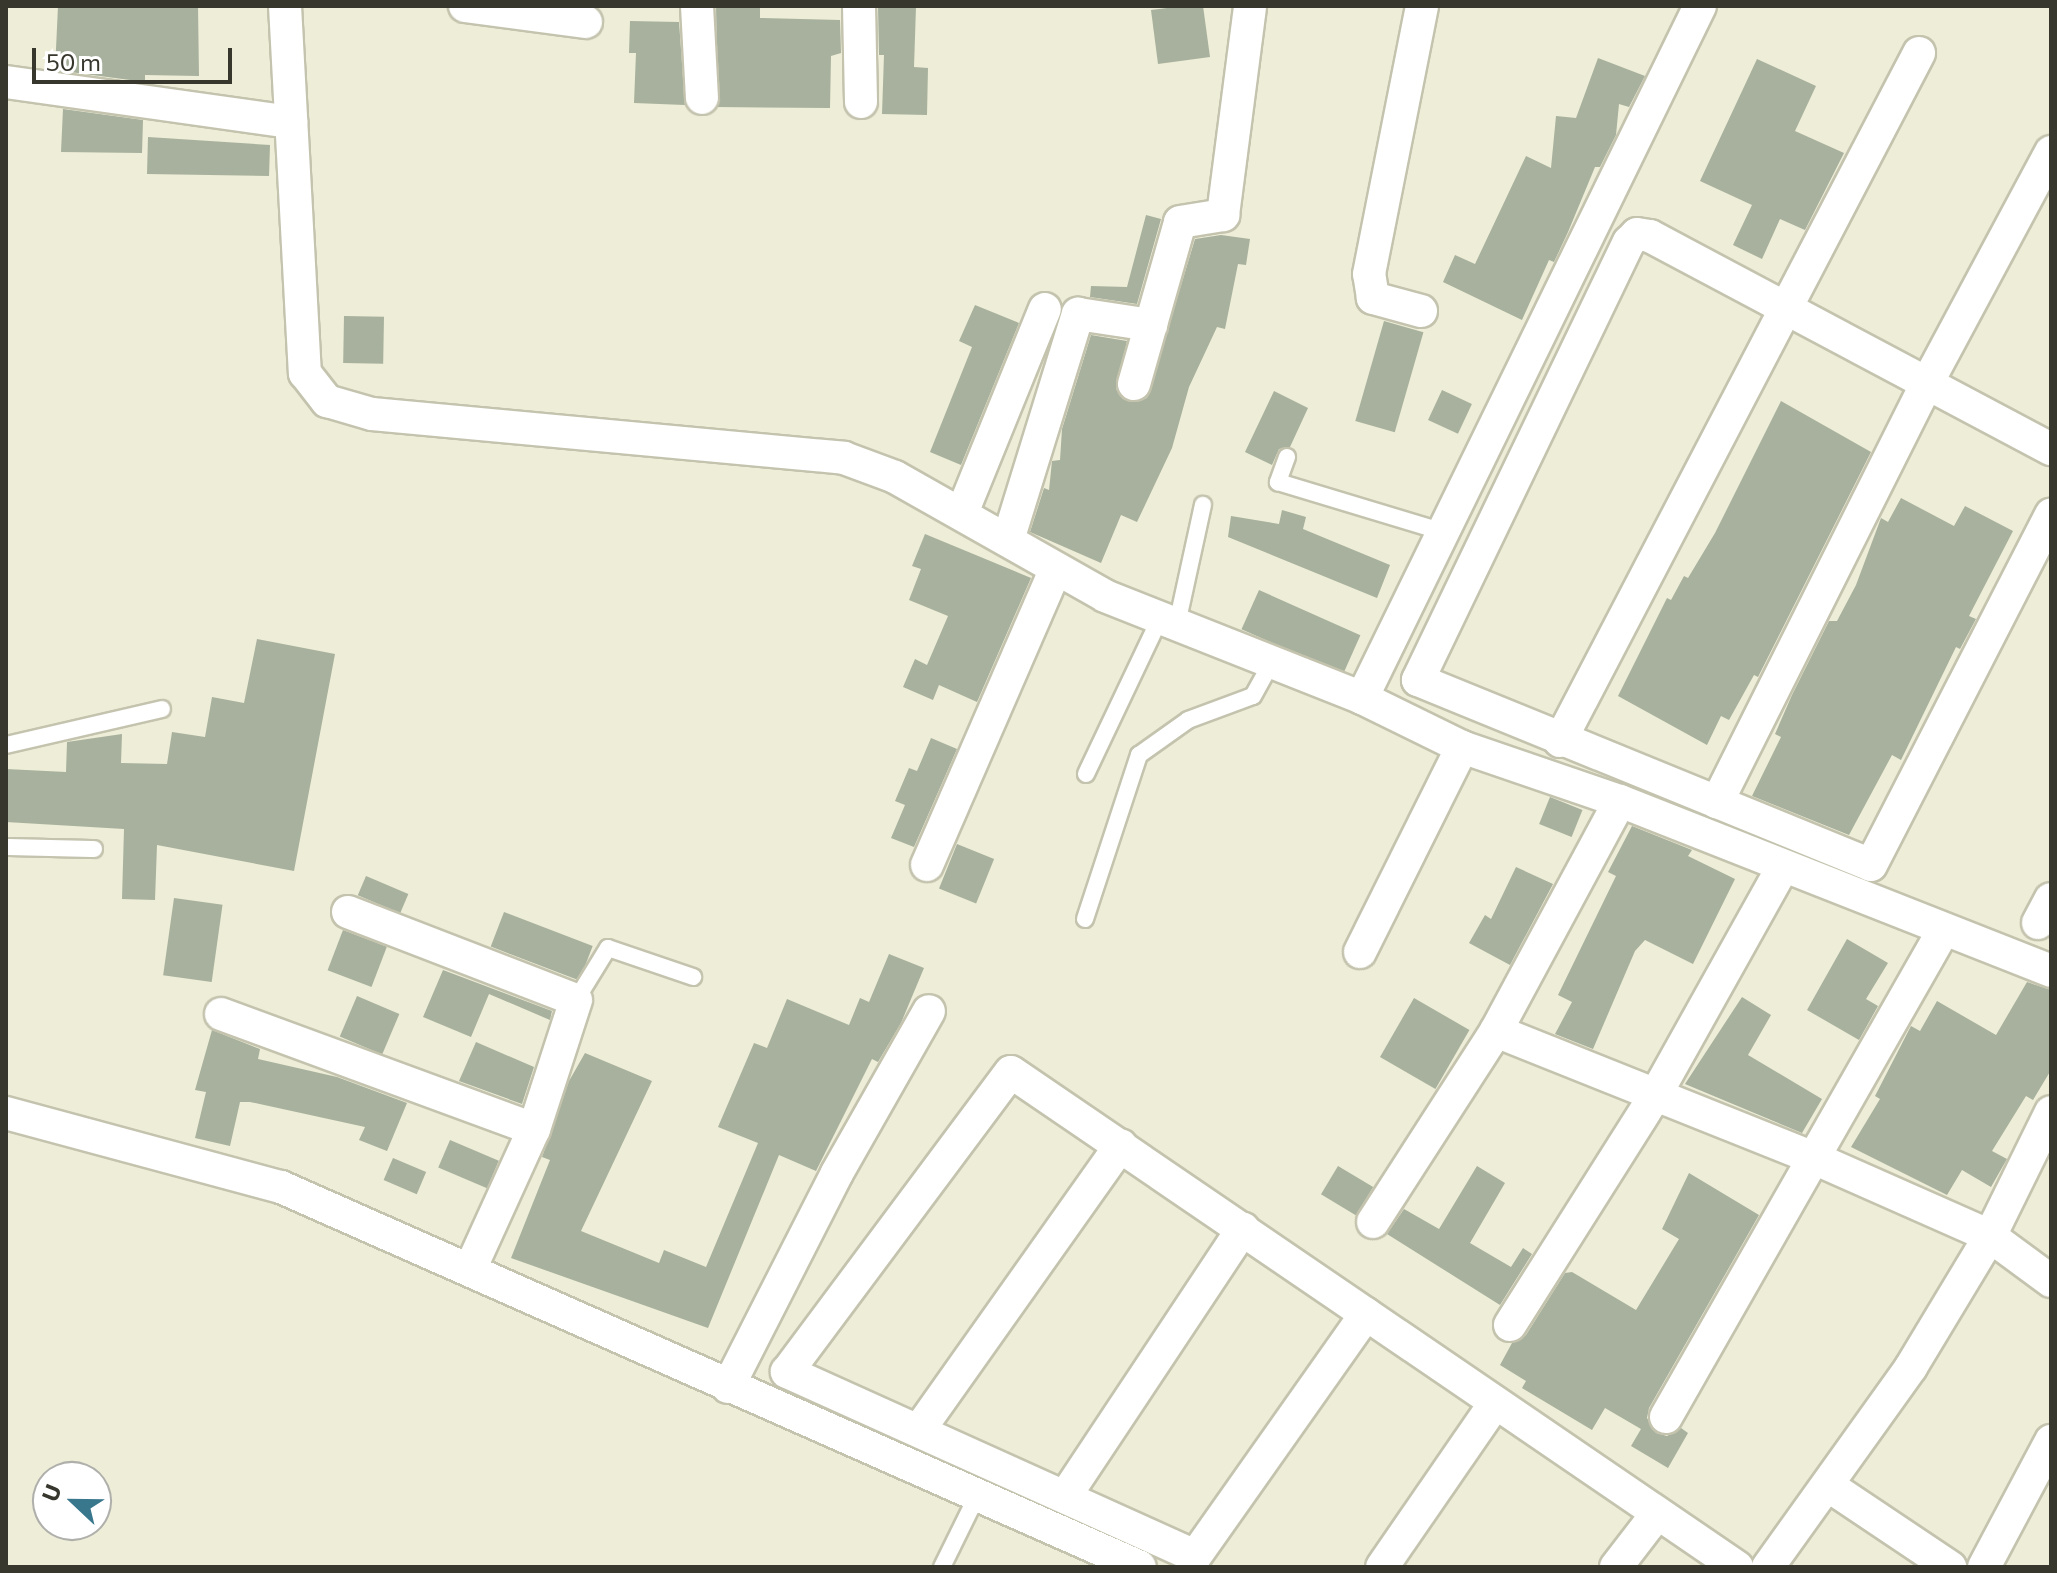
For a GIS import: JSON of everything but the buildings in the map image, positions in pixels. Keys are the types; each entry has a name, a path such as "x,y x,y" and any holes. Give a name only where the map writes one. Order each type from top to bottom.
{"street":[{"path":"285,6 305,373 327,401 372,414 821,452 895,477 1056,569 1168,621 1362,698 1462,747 1620,801 1943,931 2051,971"},
{"path":"465,6 586,22"},
{"path":"697,6 702,98"},
{"path":"859,6 861,102"},
{"path":"1134,384 1180,222 1223,215 1250,6"},
{"path":"1421,311 1385,306 1373,298 1369,274 1422,6"},
{"path":"1362,698 1700,6"},
{"path":"1560,741 1783,307 1919,53"},
{"path":"6,82 291,122"},
{"path":"1717,802 1927,383 2051,152"},
{"path":"2051,449 1650,236 1637,234 1629,242 1418,680 1560,741 1871,865 2051,515"},
{"path":"962,513 1045,309"},
{"path":"1008,540 1078,314 1151,325"},
{"path":"927,865 1056,569"},
{"path":"1360,952 1462,747"},
{"path":"1373,1222 1496,1031 1620,801"},
{"path":"1510,1325 1656,1094 1783,867"},
{"path":"348,912 576,1000 534,1129 471,1267"},
{"path":"1666,1417 1943,931"},
{"path":"728,1387 837,1173 929,1011"},
{"path":"221,1014 534,1129"},
{"path":"1496,1031 1814,1158 1990,1236 2051,1281"},
{"path":"1366,1314 1198,1554 1190,1556 1066,1495 787,1370 1006,1073 1015,1073 1243,1229 1495,1403 1656,1515 1737,1567"},
{"path":"1768,1567 1829,1486 1911,1367 1990,1236 2051,1112"},
{"path":"6,1113 281,1187 471,1267 728,1387 1120,1562"},
{"path":"919,1430 1121,1145"},
{"path":"1066,1495 1243,1229"},
{"path":"1382,1567 1495,1403"},
{"path":"1984,1567 2051,1441"},
{"path":"1829,1486 1950,1567"},
{"path":"1616,1567 1656,1515"}],"lane":[{"path":"1287,457 1278,482 1444,532"},
{"path":"1086,774 1168,621 1203,505"},
{"path":"1085,919 1139,755 1188,720 1253,696 1272,662"},
{"path":"6,745 162,709"},
{"path":"6,847 94,849"},
{"path":"576,1000 608,948 693,977"},
{"path":"942,1567 977,1496"}]}
